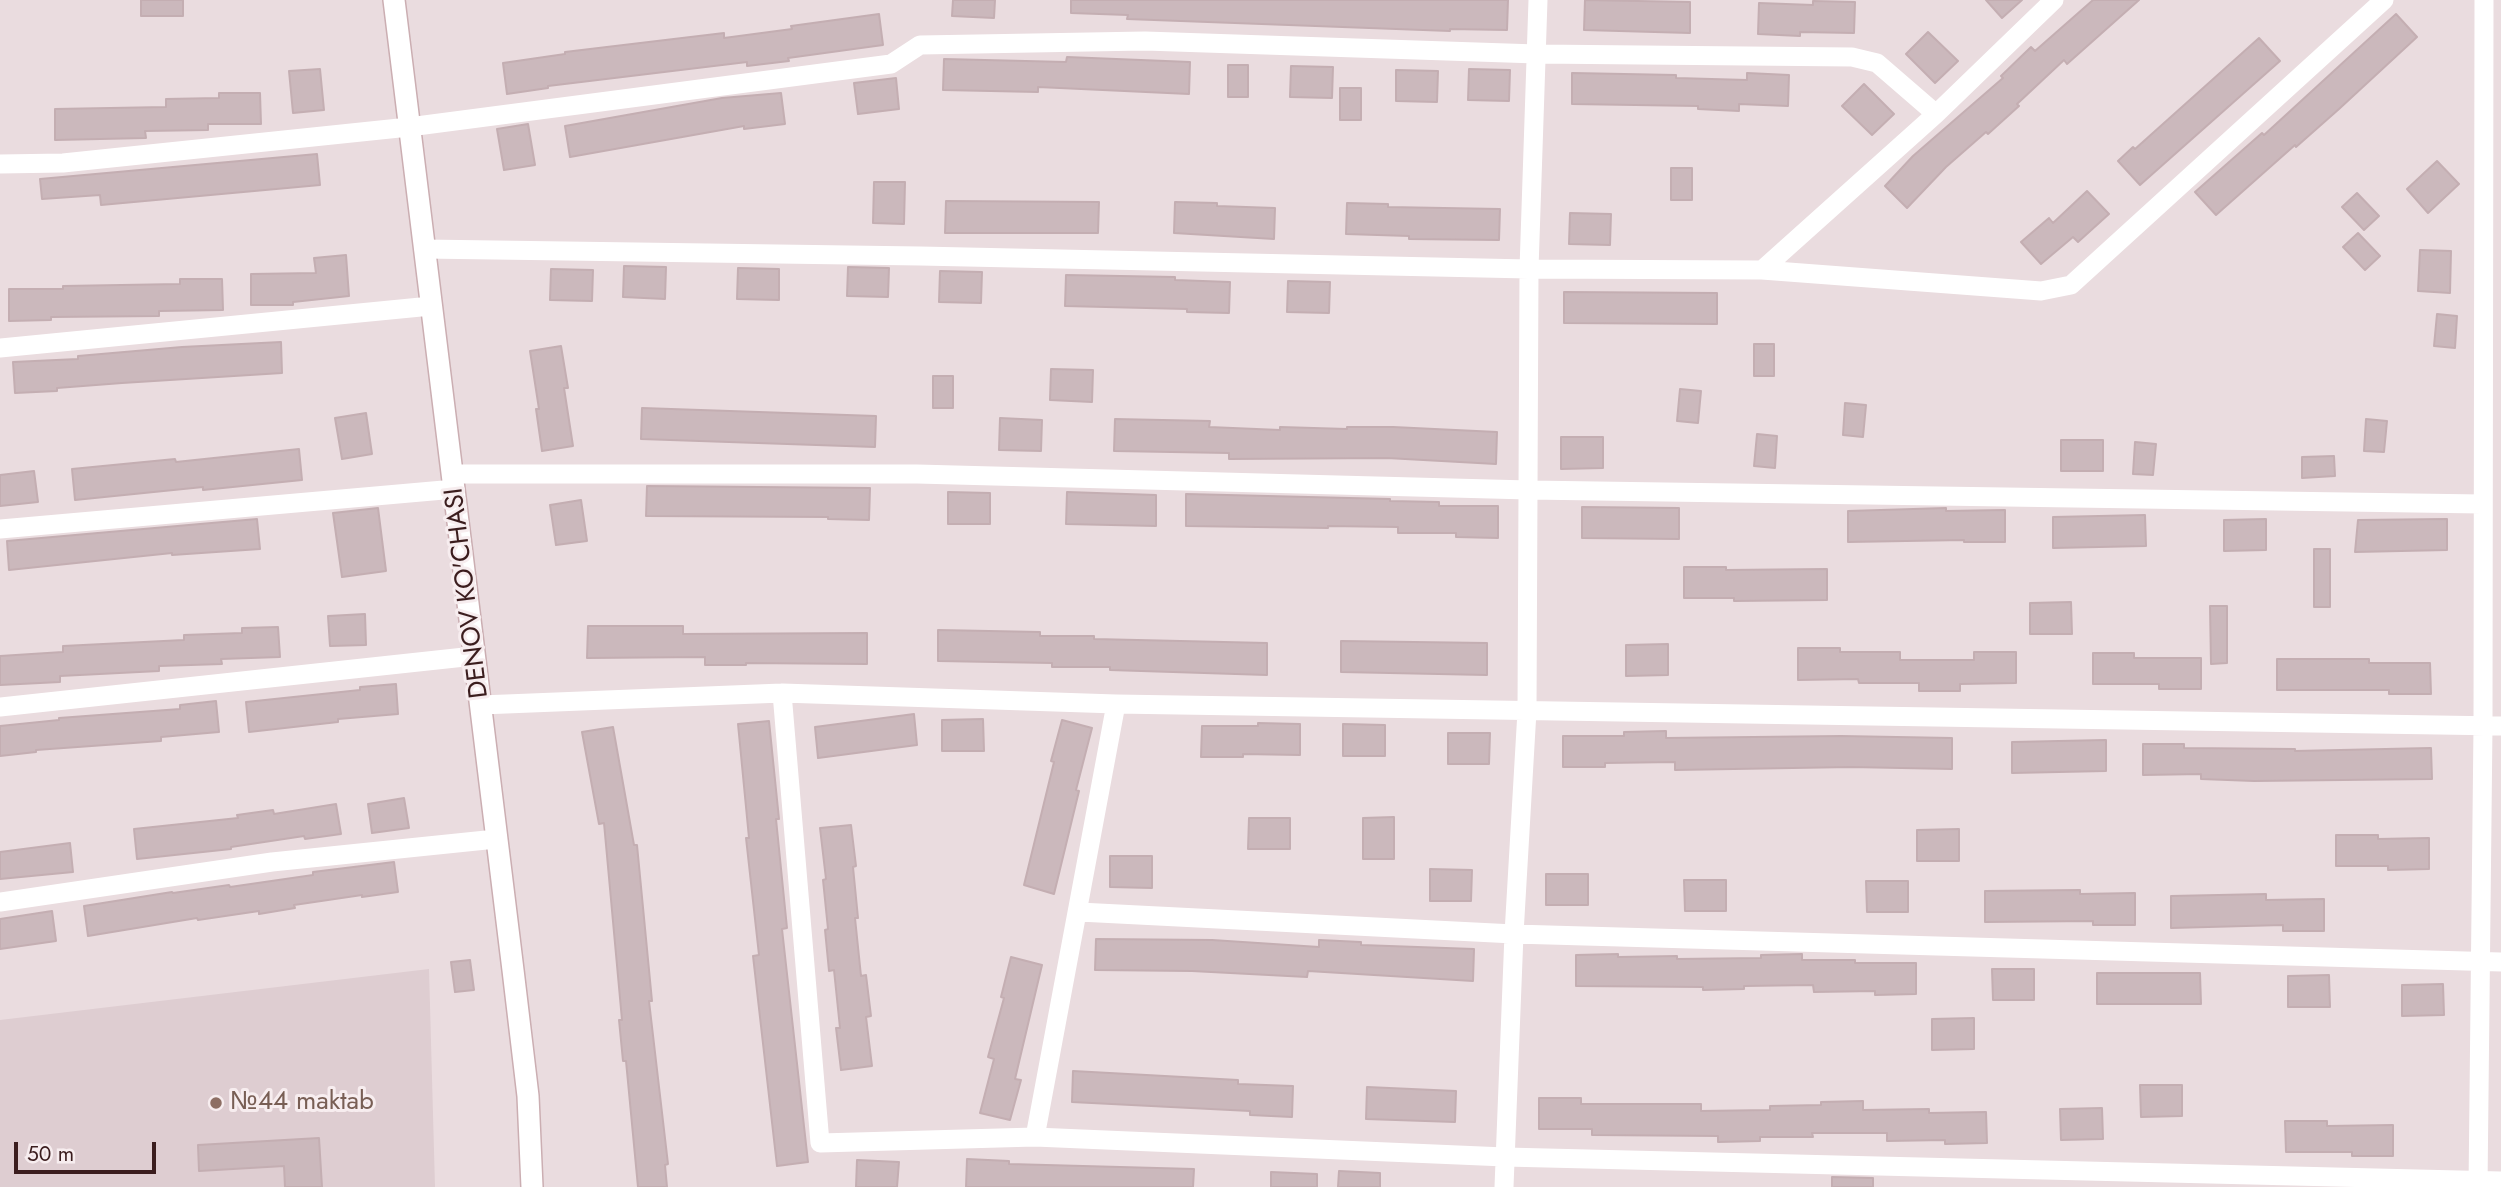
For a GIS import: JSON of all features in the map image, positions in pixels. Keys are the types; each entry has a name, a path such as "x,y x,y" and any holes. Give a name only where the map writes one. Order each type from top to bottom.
{"street":[{"name":"DENOV KO'CHASI","path":"394,0 528,1096 532,1187"},
{"path":"1503,1187 1527,711 1530,269 1538,0"},
{"path":"1762,270 1936,114 2054,0"},
{"path":"424,249 1530,269 1762,270 2041,291 2071,285 2385,0"},
{"path":"2478,1183 2479,960 2492,726 2482,504 2493,85 2484,0"},
{"path":"0,163 63,163 409,127 891,64 920,45 1145,41 1537,54 1852,57 1877,63 1936,114"},
{"path":"0,348 431,306"},
{"path":"0,529 454,482 917,474 1529,490 2482,504"},
{"path":"0,708 474,656"},
{"path":"481,705 782,693 1116,704 2492,726"},
{"path":"782,693 820,1143 1035,1137 1505,1157 2478,1183 2501,1181"},
{"path":"1035,1137 1116,704"},
{"path":"0,902 271,862 496,838"},
{"path":"1079,912 1514,934 2501,962"}],"shaded area":[{"name":"№44 maktab","path":"429,969 435,1187 0,1187 0,1020"}],"building":[{"path":"141,0 183,0 183,16 141,16"},
{"path":"953,0 995,0 994,18 952,16"},
{"path":"1071,0 1508,0 1507,30 1450,31 1127,19 1128,15 1071,13"},
{"path":"1585,0 1690,2 1690,33 1584,30"},
{"path":"1986,0 2022,0 2002,18"},
{"path":"2093,0 2139,0 2067,64 2064,60 2017,104 2019,106 1946,167 1907,208 1885,186 1913,156 2003,78 2001,76 2031,47 2035,51"},
{"path":"1813,1 1855,2 1854,33 1800,32 1800,36 1758,34 1759,3 1813,5"},
{"path":"879,14 883,45 788,58 789,61 747,66 747,62 548,86 507,94 503,63 565,52 724,33 724,38"},
{"path":"2396,14 2417,37 2339,109 2216,215 2195,192 2262,133 2264,135"},
{"path":"1928,32 1958,61 1935,83 1906,54"},
{"path":"2259,38 2280,61 2140,185 2118,161 2133,147 2135,149"},
{"path":"1067,57 1190,62 1189,94 1038,87 1038,92 943,90 944,59 1066,62"},
{"path":"1228,65 1248,65 1248,97 1228,97"},
{"path":"1291,66 1333,67 1332,98 1290,97"},
{"path":"320,69 324,110 293,113 289,71"},
{"path":"1469,69 1510,70 1509,101 1468,100"},
{"path":"1396,70 1438,71 1437,102 1396,101"},
{"path":"1572,73 1676,75 1676,78 1747,80 1747,73 1789,75 1788,106 1739,104 1739,111 1698,109 1698,106 1572,104"},
{"path":"896,78 899,109 858,114 854,83"},
{"path":"1864,84 1894,114 1872,135 1842,106"},
{"path":"1340,88 1361,88 1361,120 1340,120"},
{"path":"219,93 260,93 261,124 208,124 208,130 145,131 146,138 55,140 55,109 166,107 166,99 219,98"},
{"path":"781,93 785,124 744,129 744,126 570,157 565,126 722,98"},
{"path":"528,124 535,165 504,170 497,129"},
{"path":"317,154 320,185 101,205 100,195 42,199 40,179"},
{"path":"2437,161 2459,184 2428,213 2407,189"},
{"path":"1671,168 1692,168 1692,200 1671,200"},
{"path":"874,182 905,182 904,224 873,223"},
{"path":"2087,191 2109,214 2078,242 2073,237 2041,264 2021,242 2049,218 2053,223"},
{"path":"2357,193 2379,216 2364,230 2342,207"},
{"path":"946,201 1099,202 1098,233 945,233"},
{"path":"1175,202 1275,208 1274,239 1174,233"},
{"path":"1347,203 1388,204 1388,207 1500,209 1499,240 1409,239 1409,236 1346,234"},
{"path":"1570,213 1611,214 1610,245 1569,244"},
{"path":"2358,233 2380,256 2365,270 2343,247"},
{"path":"2420,250 2451,251 2450,293 2418,291"},
{"path":"346,255 349,296 293,302 293,305 251,305 251,274 316,273 314,258"},
{"path":"624,266 666,267 665,299 623,297"},
{"path":"848,267 889,268 888,297 847,296"},
{"path":"738,268 779,269 779,300 737,299"},
{"path":"551,269 593,270 592,301 550,300"},
{"path":"940,271 982,272 981,303 939,302"},
{"path":"1066,275 1175,277 1175,280 1230,282 1229,313 1187,312 1187,309 1065,306"},
{"path":"180,279 222,279 223,310 159,311 159,316 51,317 51,320 9,321 9,289 180,284"},
{"path":"1288,281 1330,282 1329,313 1287,312"},
{"path":"1564,292 1717,293 1717,324 1564,323"},
{"path":"2437,314 2457,316 2455,348 2434,346"},
{"path":"281,342 282,373 15,393 13,362 78,359 78,356 182,347"},
{"path":"1754,344 1774,344 1774,376 1754,376"},
{"path":"561,346 573,446 542,451 530,351"},
{"path":"1051,369 1093,370 1092,402 1050,400"},
{"path":"933,376 953,376 953,408 933,408"},
{"path":"1680,389 1701,391 1698,423 1677,421"},
{"path":"1845,403 1866,405 1863,437 1843,435"},
{"path":"642,408 876,416 875,447 641,439"},
{"path":"366,413 372,454 342,459 335,418"},
{"path":"1000,418 1042,420 1041,451 999,450"},
{"path":"1115,419 1210,421 1209,427 1280,430 1280,427 1393,427 1497,432 1496,464 1387,458 1229,459 1229,453 1114,451"},
{"path":"2366,419 2387,421 2384,452 2364,451"},
{"path":"1757,434 1777,436 1775,468 1754,466"},
{"path":"1561,437 1603,437 1603,468 1561,469"},
{"path":"2061,440 2103,440 2103,471 2061,471"},
{"path":"2135,442 2156,444 2153,475 2133,474"},
{"path":"299,449 302,480 75,500 72,469 175,459 176,462"},
{"path":"2334,456 2335,476 2302,478 2302,457"},
{"path":"34,471 38,502 0,506 0,475"},
{"path":"647,486 870,488 869,520 828,517 646,516"},
{"path":"948,492 990,493 990,524 948,524"},
{"path":"1067,492 1156,495 1156,526 1066,524"},
{"path":"1186,494 1390,499 1439,502 1439,506 1498,506 1498,538 1456,537 1456,533 1398,533 1398,527 1186,526"},
{"path":"581,500 587,541 556,545 550,505"},
{"path":"1582,507 1679,508 1679,539 1582,538"},
{"path":"378,508 386,571 342,577 333,513"},
{"path":"1946,508 1946,511 2005,510 2005,542 1848,542 1848,511"},
{"path":"2145,515 2146,546 2053,548 2053,517"},
{"path":"257,519 260,549 172,553 9,570 7,541"},
{"path":"2266,519 2266,550 2224,551 2224,520"},
{"path":"2447,519 2447,550 2355,552 2358,520"},
{"path":"2314,549 2330,549 2330,607 2314,607"},
{"path":"1684,567 1726,567 1726,570 1827,569 1827,600 1734,601 1734,598 1684,598"},
{"path":"2071,602 2072,634 2030,634 2030,603"},
{"path":"2210,606 2227,606 2227,663 2211,664"},
{"path":"365,614 366,645 330,646 328,616"},
{"path":"588,626 683,626 683,634 867,633 867,664 705,665 705,657 587,658"},
{"path":"278,627 280,657 221,659 222,664 159,666 159,671 60,676 60,682 0,685 0,656 63,652 63,646 184,640 184,635 242,633 242,628"},
{"path":"938,630 1040,632 1040,636 1094,636 1094,639 1267,643 1267,675 1110,670 1110,667 1052,667 1052,663 938,661"},
{"path":"1341,641 1487,643 1487,675 1341,672"},
{"path":"1668,644 1668,675 1626,676 1626,645"},
{"path":"1798,648 1840,648 1840,652 1900,652 1900,660 1974,660 1974,652 2016,652 2016,683 1960,684 1960,691 1919,691 1919,683 1859,683 1858,679 1798,680"},
{"path":"2093,653 2134,653 2134,658 2201,658 2201,689 2159,689 2159,684 2093,684"},
{"path":"2277,659 2369,659 2369,663 2430,663 2431,694 2389,694 2389,690 2277,690"},
{"path":"396,684 398,714 338,719 338,722 249,732 246,702"},
{"path":"216,701 219,732 161,737 161,741 36,750 0,756 0,726 59,718 180,709 180,705"},
{"path":"914,714 917,745 818,758 815,727"},
{"path":"983,719 984,751 942,751 942,720"},
{"path":"1062,720 1092,728 1054,894 1024,885"},
{"path":"769,721 787,928 782,929 808,1162 777,1166 753,956 759,955 746,838 749,838 738,724"},
{"path":"1258,723 1300,724 1300,755 1243,754 1243,757 1201,757 1202,726 1258,726"},
{"path":"1343,724 1385,725 1385,756 1343,756"},
{"path":"613,727 634,845 637,845 652,1001 649,1001 668,1164 665,1165 667,1187 638,1187 626,1061 623,1061 619,1020 622,1020 604,823 599,824 582,732"},
{"path":"1666,731 1666,738 1952,738 1952,769 1851,767 1675,770 1675,762 1605,763 1605,767 1563,767 1563,736 1624,736 1624,732"},
{"path":"1448,733 1490,733 1489,764 1448,764"},
{"path":"2106,740 2106,771 2012,773 2012,742"},
{"path":"2143,744 2184,744 2184,748 2295,751 2431,748 2432,779 2254,781 2201,779 2201,774 2143,775"},
{"path":"404,798 409,828 372,833 368,804"},
{"path":"336,804 341,834 305,839 304,836 231,849 137,859 134,829 238,818 237,815 273,810 274,814"},
{"path":"1394,817 1394,859 1363,859 1363,818"},
{"path":"1249,818 1290,818 1290,849 1248,849"},
{"path":"851,825 856,866 853,867 858,918 855,918 861,976 866,975 871,1016 866,1017 872,1066 841,1070 834,970 829,971 825,930 828,929 823,880 826,879 820,828"},
{"path":"1959,829 1959,861 1917,861 1917,830"},
{"path":"2336,835 2378,835 2378,839 2429,838 2429,869 2388,870 2388,866 2336,866"},
{"path":"70,843 73,872 0,879 0,852"},
{"path":"1110,856 1152,856 1152,888 1110,887"},
{"path":"394,862 398,892 294,905 295,908 259,914 259,911 197,918 88,936 84,906"},
{"path":"1430,869 1472,870 1471,901 1430,901"},
{"path":"1546,874 1588,874 1588,905 1546,905"},
{"path":"1684,880 1726,880 1726,911 1685,911"},
{"path":"1866,881 1908,881 1908,912 1867,912"},
{"path":"2080,890 2080,894 2135,893 2135,925 2093,925 2093,921 1985,922 1985,891"},
{"path":"2266,894 2266,900 2324,899 2324,931 2283,931 2283,925 2171,928 2171,896"},
{"path":"52,911 56,941 0,949 0,919"},
{"path":"1096,939 1212,940 1319,947 1319,940 1361,942 1361,945 1474,949 1473,981 1308,971 1307,977 1192,971 1095,970"},
{"path":"1618,954 1618,957 1677,956 1677,959 1761,958 1761,955 1802,954 1802,960 1916,963 1916,994 1875,995 1875,991 1814,992 1813,985 1744,986 1744,989 1703,990 1703,987 1576,986 1576,955"},
{"path":"1011,957 1042,965 1015,1079 1021,1080 1010,1120 980,1113 994,1059 988,1057 1004,998 1001,997"},
{"path":"470,960 474,990 455,992 451,962"},
{"path":"1992,969 2034,969 2034,1000 1993,1000"},
{"path":"2097,973 2200,973 2201,1004 2097,1004"},
{"path":"2329,975 2330,1007 2288,1007 2288,976"},
{"path":"2443,984 2444,1015 2402,1016 2402,985"},
{"path":"1974,1018 1974,1049 1932,1050 1932,1019"},
{"path":"1073,1071 1238,1080 1238,1084 1293,1086 1292,1117 1250,1115 1250,1111 1072,1102"},
{"path":"2140,1085 2182,1085 2182,1116 2141,1117"},
{"path":"1367,1087 1456,1091 1455,1122 1366,1119"},
{"path":"1539,1098 1581,1098 1581,1104 1701,1104 1701,1111 1770,1110 1770,1106 1863,1101 1863,1110 1986,1112 1987,1143 1945,1144 1945,1140 1887,1141 1887,1133 1812,1133 1813,1137 1760,1137 1760,1141 1718,1142 1718,1136 1592,1135 1592,1129 1539,1129"},
{"path":"2102,1108 2103,1139 2061,1140 2060,1109"},
{"path":"2285,1121 2327,1121 2327,1126 2393,1125 2393,1156 2352,1156 2352,1152 2286,1152"},
{"path":"319,1138 322,1187 285,1187 284,1166 199,1171 198,1145"},
{"path":"967,1159 1009,1161 1009,1164 1194,1169 1193,1187 966,1187"},
{"path":"857,1160 899,1162 897,1187 856,1187"},
{"path":"1339,1171 1380,1173 1380,1187 1338,1187"},
{"path":"1271,1172 1317,1174 1317,1187 1271,1187"},
{"path":"1832,1177 1873,1178 1873,1187 1832,1187"}],"place":[{"name":"№44 maktab","path":"216,1103"}]}
